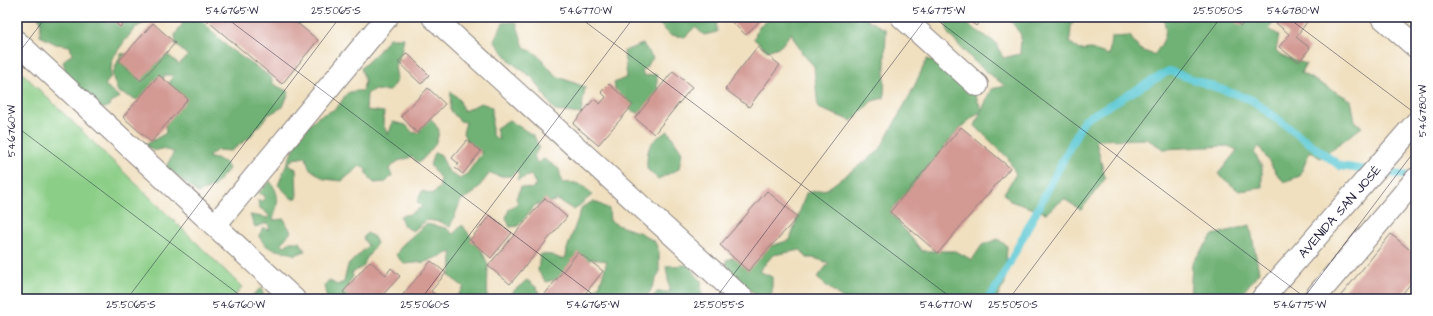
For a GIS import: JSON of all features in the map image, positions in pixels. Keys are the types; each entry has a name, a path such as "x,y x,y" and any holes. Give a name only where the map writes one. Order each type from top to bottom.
{"street":[{"path":"215,225 387,17"},
{"path":"433,17 743,299"},
{"path":"902,17 977,85"},
{"path":"1382,17 1416,47"},
{"path":"17,42 294,299"},
{"name":"AVENIDA SAN JOSÉ","path":"1262,299 1416,123"},
{"path":"1314,299 1416,180"}],"green space":[{"path":"37,17 107,17 105,22 112,23 116,17 154,17 135,28 112,59 110,78 105,85 119,97 106,108 91,109 67,77 63,61 72,54 70,46 56,44 40,36 41,20"},
{"path":"293,17 310,17 310,19 298,24"},
{"path":"652,17 716,17 717,32 704,35 695,27 685,37 670,35 659,24 669,21 654,19"},
{"path":"774,17 866,17 868,20 886,30 884,98 872,101 852,121 818,108 814,66 802,53 791,33 781,46 767,51 754,39 759,26"},
{"path":"944,17 956,17 996,43 1003,58 1020,54 1021,35 1008,17 1077,17 1071,26 1070,42 1079,50 1091,49 1109,55 1111,37 1130,36 1139,49 1154,55 1163,42 1165,28 1162,17 1277,17 1269,29 1279,35 1276,51 1283,56 1306,64 1301,73 1351,100 1355,121 1362,127 1320,158 1310,151 1300,176 1284,182 1259,146 1254,152 1262,167 1262,188 1239,191 1218,174 1237,150 1228,146 1163,149 1147,139 1096,140 1105,179 1081,210 1064,199 1046,213 1010,201 1004,193 1016,174 1008,158 975,126 981,111 961,127 890,212 922,251 956,251 972,260 982,245 998,239 1007,246 1005,283 996,299 916,299 914,297 912,299 843,299 817,278 829,263 814,258 807,258 801,250 773,255 759,271 772,277 772,294 760,298 729,273 726,260 790,240 806,193 827,189 879,151 911,93 927,59 966,75 982,110 991,89 1005,86 975,62 949,35"},
{"path":"199,18 230,49 271,77 273,84 289,92 283,107 268,115 249,138 231,151 217,150 208,157 226,163 229,169 213,187 198,193 166,167 174,152 161,149 154,151 145,145 166,133 163,97 173,75 165,75 155,95 143,102 118,92 112,75 121,54 136,53 157,63 168,55 179,64 188,56 176,45 175,35 185,20"},
{"path":"516,22 524,47 538,55 556,76 585,87 581,114 555,111 534,79 511,62 494,41 503,23"},
{"path":"389,38 404,38 401,53 395,66 397,79 390,91 373,90 367,94 366,110 384,112 383,124 388,135 393,122 406,125 413,133 420,132 420,116 427,113 439,130 435,144 419,163 412,157 398,161 389,169 392,176 386,182 374,183 366,173 366,169 360,166 342,181 324,179 309,168 306,157 293,159 288,165 296,169 297,198 291,198 278,185 297,142 316,118 336,108 347,93 362,91 365,82 361,68 378,52"},
{"path":"643,44 653,58 642,72 644,76 657,74 657,85 660,100 649,117 633,111 618,102 614,83 627,77 624,51"},
{"path":"17,68 242,287 232,299 17,299"},
{"path":"451,91 459,99 464,111 481,103 492,107 492,135 499,140 496,128 509,120 534,136 539,147 534,156 537,163 544,159 559,169 562,183 571,182 579,184 592,195 574,210 556,199 555,201 535,205 518,226 510,227 506,218 509,209 518,203 516,198 521,187 531,189 536,185 531,175 517,180 519,174 516,171 511,176 499,176 490,173 474,193 461,200 450,227 441,222 427,220 413,231 404,226 400,216 410,214 422,207 417,202 422,191 432,194 440,187 440,178 430,165 434,153 440,154 449,172 460,179 467,174 482,153 471,149 463,133 466,122 460,121 450,110"},
{"path":"668,131 682,152 679,169 658,179 647,169 648,150 656,139"},
{"path":"270,181 276,191 278,200 273,220 284,219 291,232 281,243 285,246 290,242 300,242 305,251 295,255 275,250 266,246 259,236 263,228 270,230 268,223 255,227 250,215 269,218 269,215 259,207 258,200 263,201 265,196 258,193"},
{"path":"594,201 609,209 610,221 641,233 655,242 659,252 659,273 649,294 638,299 588,299 600,284 607,261 592,259 568,276 546,282 538,271 540,254 552,255 561,259 566,257 567,249 582,207"},
{"path":"426,224 446,228 453,234 462,225 482,251 488,265 487,299 455,299 464,287 449,276 452,264 451,252 425,262 404,264 396,255 402,245"},
{"path":"1250,225 1259,272 1238,299 1190,299 1192,263 1213,235"},
{"path":"367,233 374,237 377,243 365,261 364,266 352,273 353,277 348,284 350,291 349,299 327,299 324,286 329,280 337,285 344,282 348,265 368,246 363,238"},
{"path":"688,265 701,281 702,299 650,299 657,292 670,292 666,266"},
{"path":"527,280 537,288 541,299 504,299"},
{"path":"261,288 265,299 248,299"}],"building":[{"path":"109,17 129,17 120,27"},
{"path":"203,17 246,17 250,21 253,17 290,17 318,40 282,84"},
{"path":"726,17 763,17 746,35"},
{"path":"966,17 984,17 976,26"},
{"path":"1228,17 1247,17 1241,26"},
{"path":"1281,17 1300,17 1307,22 1296,37 1310,48 1299,62 1279,47 1289,34 1276,23"},
{"path":"153,23 175,43 141,81 119,61"},
{"path":"757,47 780,65 749,107 725,89"},
{"path":"407,53 429,75 421,84 398,62"},
{"path":"673,71 692,87 654,134 635,118"},
{"path":"159,75 188,99 151,142 123,117"},
{"path":"609,84 633,105 598,145 573,124 594,99 600,104 606,97 601,92"},
{"path":"428,88 445,104 417,133 401,116"},
{"path":"961,127 1010,168 938,253 890,212"},
{"path":"467,140 481,151 463,174 455,168 459,164 452,158"},
{"path":"767,191 798,217 748,271 720,245"},
{"path":"545,198 567,217 510,284 488,266"},
{"path":"490,215 512,233 491,258 470,240"},
{"path":"1391,234 1416,255 1416,277 1398,299 1338,299"},
{"path":"578,252 603,271 581,299 541,299"},
{"path":"370,261 386,275 391,268 400,276 379,299 350,299 343,292"},
{"path":"431,261 446,273 431,291 441,299 399,299"}],"waterway":[{"path":"988,299 998,285 1084,120 1169,71 1252,100 1340,166 1415,177"}]}
